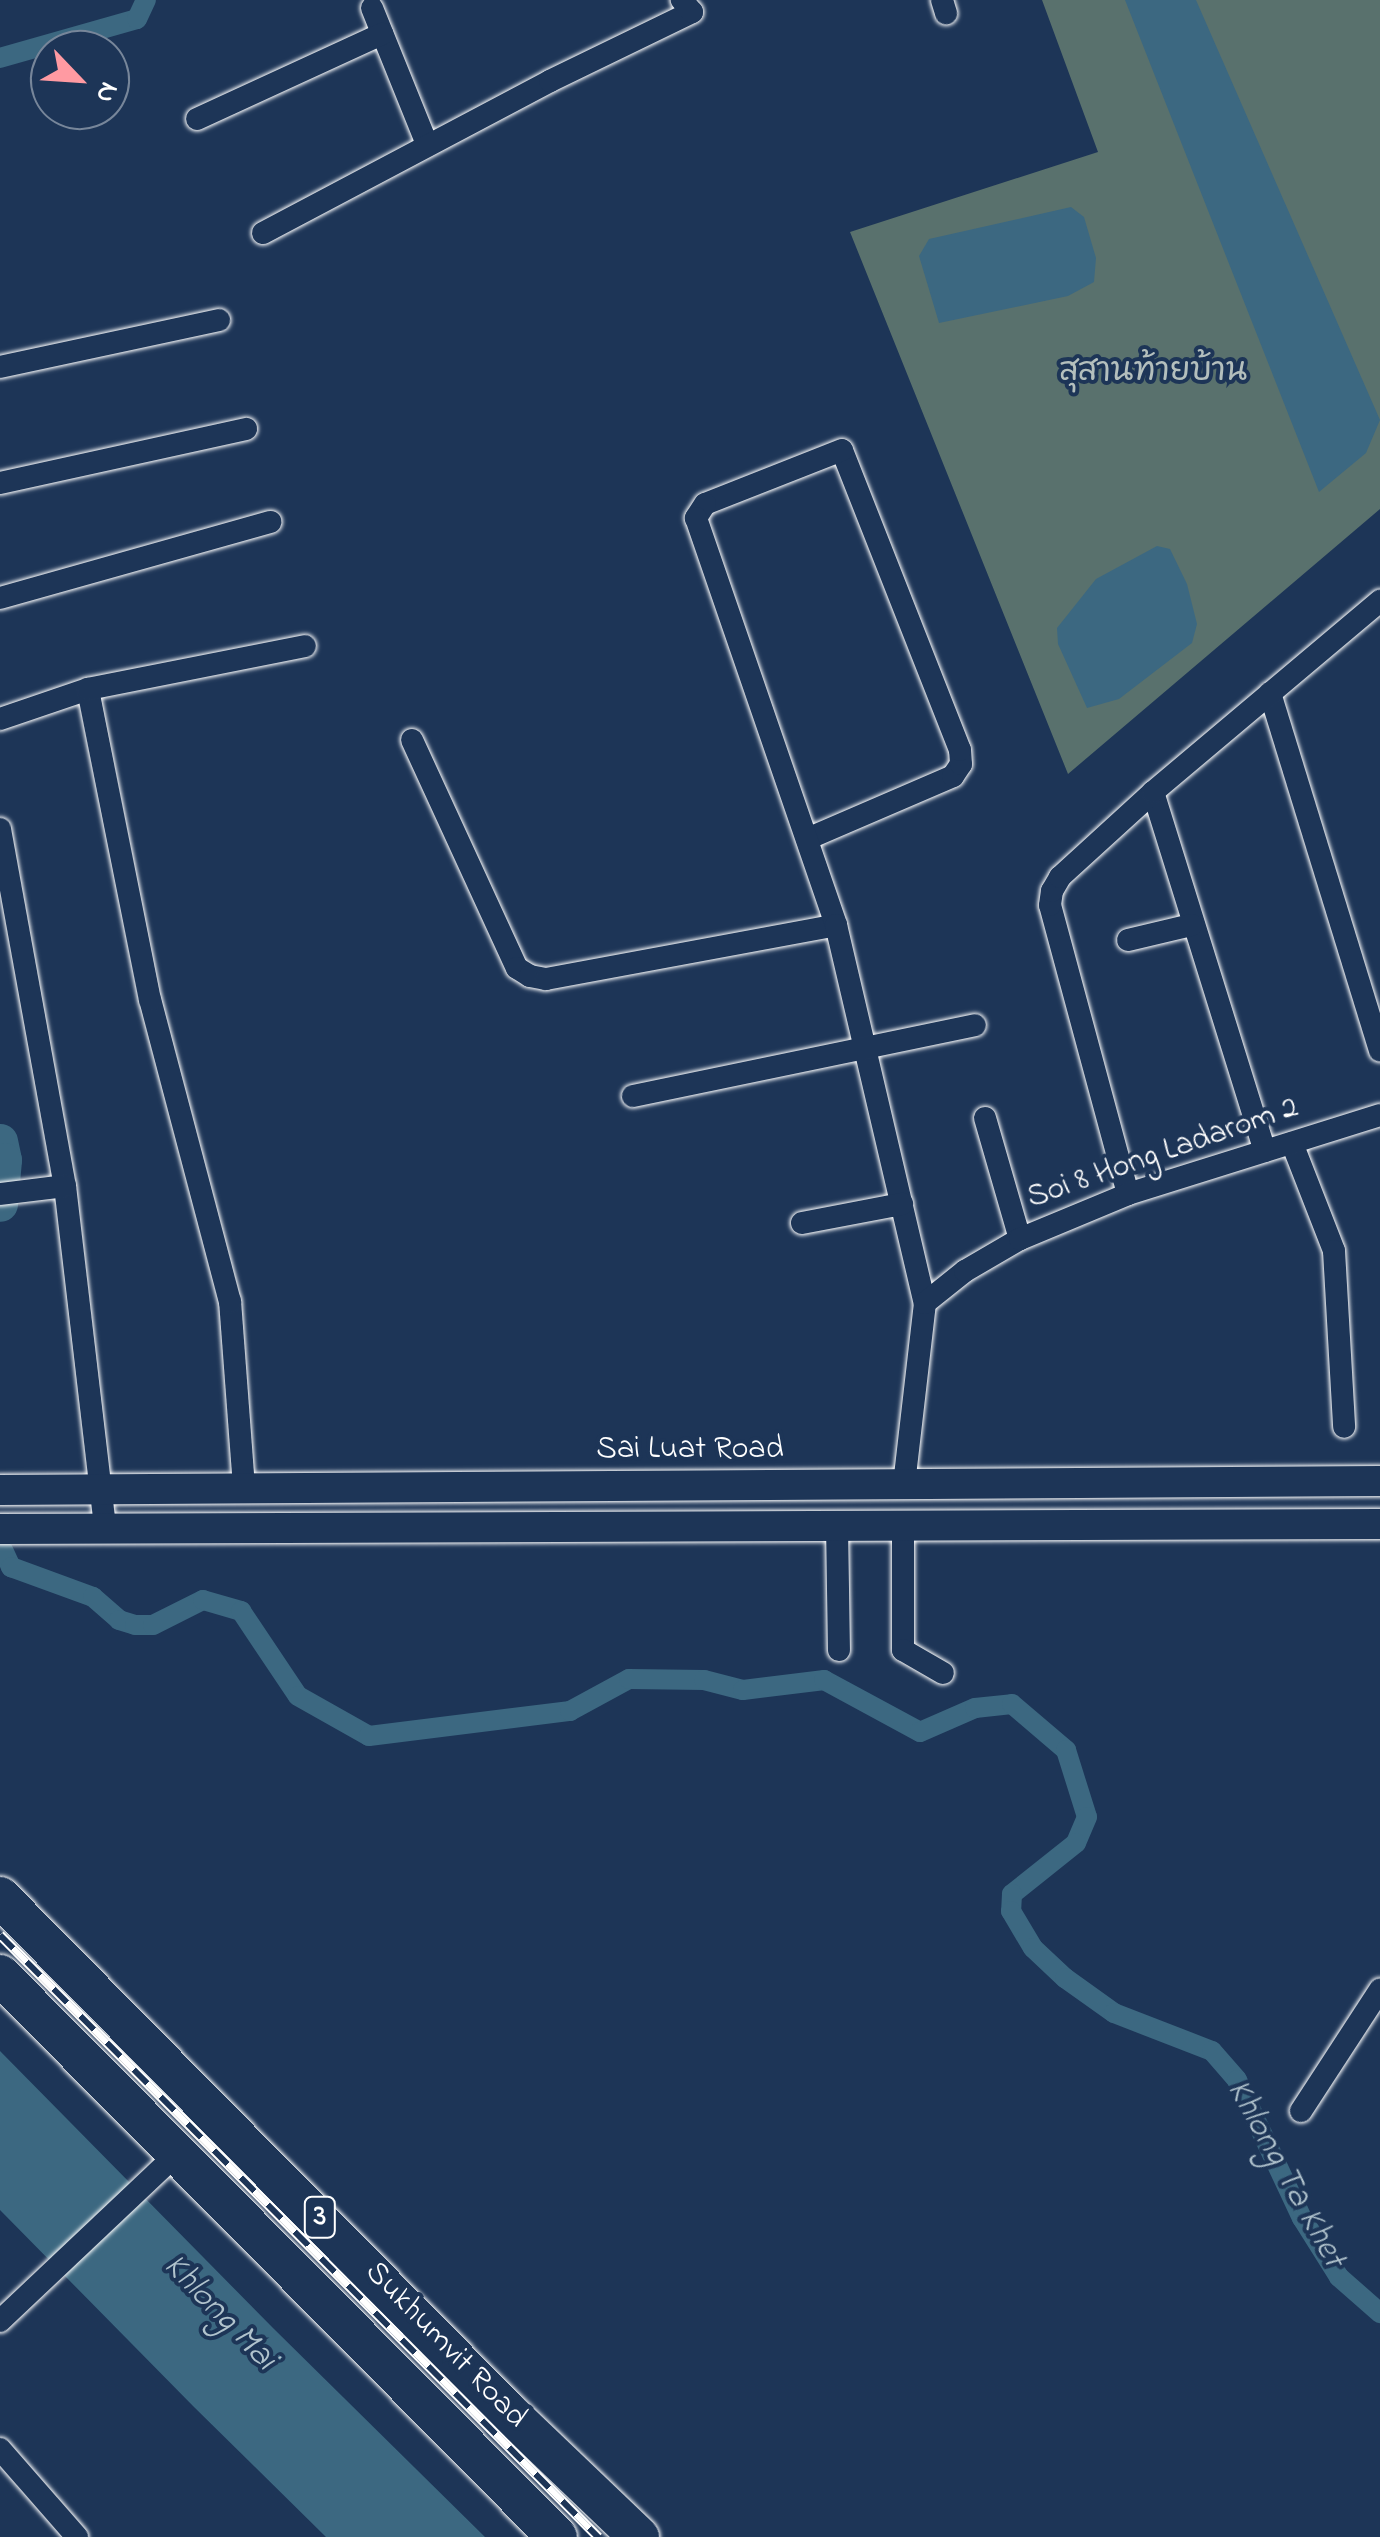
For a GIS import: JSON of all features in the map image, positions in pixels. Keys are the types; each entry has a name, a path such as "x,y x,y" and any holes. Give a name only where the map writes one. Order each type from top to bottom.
{"highway":[{"name":"Sukhumvit Road","path":"0,1897 506,2410 639,2537"},
{"name":"Sukhumvit Road","path":"0,1975 557,2537"}],"main road":[{"name":"Sai Luat Road","path":"0,1490 1380,1481"},
{"path":"1250,1523 1252,1482"},
{"path":"0,1529 1380,1524"}],"street":[{"path":"263,233 428,144 692,12 682,0"},
{"path":"372,8 428,144"},
{"path":"198,119 382,34"},
{"path":"0,367 219,320"},
{"path":"0,483 246,429"},
{"path":"807,838 953,776 960,764 960,750 842,450 705,504 696,518 836,925 924,1304 904,1484"},
{"path":"0,598 271,522"},
{"path":"1128,1194 1050,905 1060,878 1152,792 1380,601"},
{"path":"0,719 88,689 305,646"},
{"path":"88,689 150,1000 230,1302 244,1487"},
{"path":"1270,694 1380,1050"},
{"path":"412,740 517,968 530,976 546,979 836,925"},
{"path":"1152,792 1265,1151"},
{"path":"0,829 66,1186 106,1528"},
{"path":"1128,940 1191,925"},
{"path":"633,1096 975,1025"},
{"name":"Soi 8 Hong Ladarom 2","path":"924,1304 965,1271 1020,1238 1128,1194 1380,1116"},
{"path":"985,1118 1020,1238"},
{"path":"1292,1143 1334,1251 1344,1428"},
{"path":"0,1194 66,1186"},
{"path":"802,1223 902,1204"},
{"path":"903,1524 902,1650 942,1673"},
{"path":"838,1525 838,1650"},
{"path":"1301,2112 1380,1990"},
{"path":"0,2321 179,2152"},
{"path":"0,2449 78,2537"}],"green space":[{"name":"สุสานท้ายบ้าน","path":"1042,0 1380,0 1380,509 1068,774 850,232 1098,152"}],"water":[{"path":"1125,0 1196,0 1380,420 1366,453 1319,492"},
{"path":"1071,207 1084,217 1096,258 1094,282 1068,296 939,323 919,256 929,239"},
{"path":"1157,546 1170,549 1187,584 1197,624 1192,643 1119,699 1087,708 1058,644 1057,628 1096,579"},
{"name":"Khlong Mai","path":"0,2051 485,2537 326,2537 194,2407 0,2210"}],"building":[{"path":"26,1957 352,2288 348,2292 20,1962"}],"waterway":[{"path":"0,58 137,19 146,0"},
{"name":"Khlong Ta Khet","path":"0,1141 4,1160 0,1204"},
{"name":"Khlong Ta Khet","path":"4,1552 11,1567 93,1597 119,1620 135,1625 153,1625 203,1600 241,1611 298,1696 369,1736 570,1711 629,1679 704,1680 743,1690 824,1680 920,1732 975,1708 1012,1704 1066,1750 1087,1817 1076,1843 1012,1894 1011,1911 1033,1948 1065,1978 1114,2013 1212,2051 1237,2080 1302,2218 1339,2277 1380,2313"}],"railway":[{"path":"0,1935 598,2537"}]}
